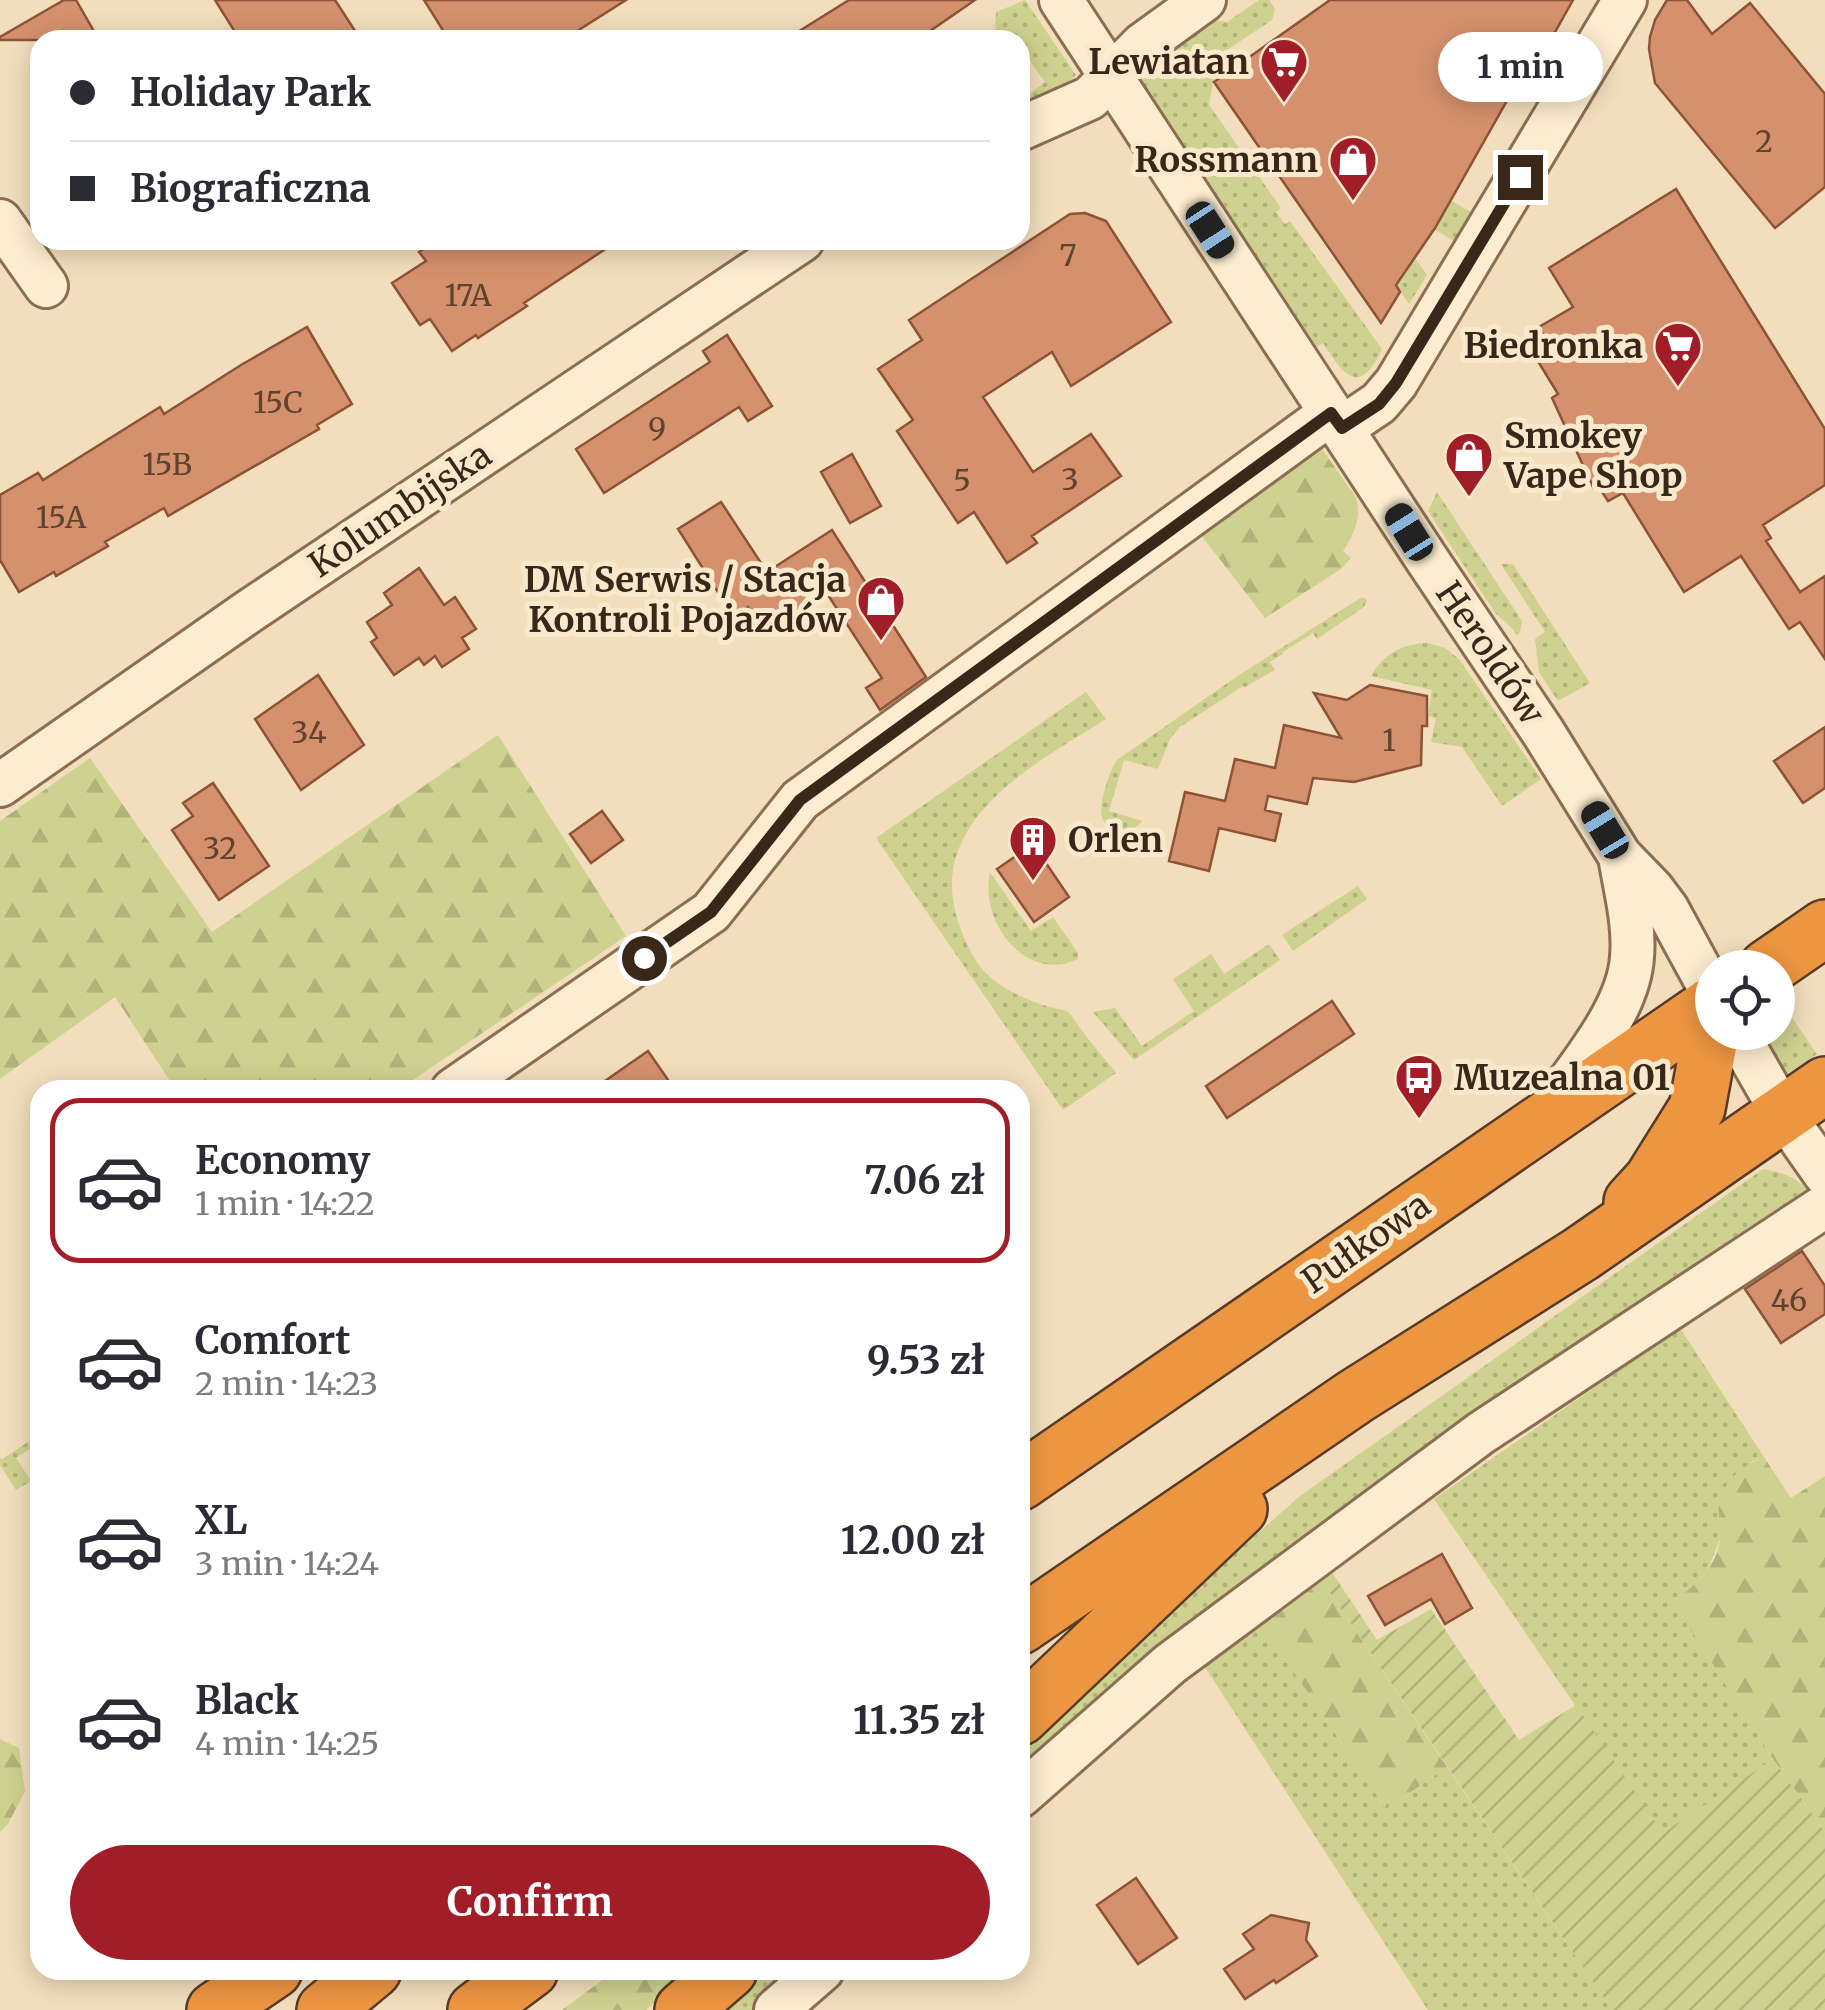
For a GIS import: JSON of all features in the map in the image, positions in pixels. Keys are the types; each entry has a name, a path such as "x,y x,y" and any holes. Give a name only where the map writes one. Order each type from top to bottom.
{"highway":[{"path":"1793,950 1825,928"},
{"name":"Pułkowa","path":"1030,1475 1695,1017"},
{"path":"1581,1254 1652,1180 1697,1108 1708,1050"},
{"path":"1030,1619 1356,1396 1581,1254 1804,1100"},
{"path":"1030,1707 1356,1396"},
{"path":"215,2010 259,1980"},
{"path":"326,2010 360,1980"},
{"path":"476,2010 516,1980"},
{"path":"683,2010 717,1980"}],"street":[{"name":"Heroldów","path":"1061,0 1543,732 1620,856 1667,909 1695,961"},
{"path":"1030,125 1090,98 1142,45 1204,0"},
{"path":"468,1080 711,912 800,800 1337,421 1379,404 1396,383 1625,0"},
{"path":"0,221 46,286"},
{"name":"Kolumbijska","path":"0,785 248,612 787,250"},
{"name":"Heroldów","path":"1538,1126 1604,1030 1628,978 1633,955 1632,929 1620,856"},
{"path":"1754,1050 1804,1100 1814,1156 1825,1174"},
{"path":"1030,1787 1170,1664 1482,1433 1825,1206"},
{"path":"776,2010 810,1980"}],"green space":[{"path":"1025,0 1076,75 1066,84 1031,98 1030,93 1045,82 1030,61 1030,30 995,30 996,12"},
{"path":"1259,0 1269,0 1275,9 1272,20 1218,56 1209,105 1281,208 1276,212 1285,224 1290,221 1382,349 1374,364 1359,377 1345,372 1323,343 1311,351 1141,94 1141,70 1208,19 1227,22"},
{"path":"1408,175 1474,214 1457,243 1434,229"},
{"path":"1415,258 1427,275 1409,304 1390,276"},
{"path":"1320,446 1357,503 1356,525 1343,551 1351,558 1341,569 1265,618 1198,531"},
{"path":"1437,492 1522,621 1517,635 1496,614 1428,511"},
{"path":"1501,564 1513,564 1590,683 1558,701 1539,672 1535,639 1545,632"},
{"path":"1362,597 1367,600 1364,607 1317,639 1313,633 1283,652 1270,662 1275,670 1180,727 1170,739 1158,769 1124,760 1109,811 1142,821 1120,832 1105,823 1101,811 1103,796 1117,760 1239,675"},
{"path":"1428,643 1445,648 1459,659 1541,779 1502,806 1462,747 1431,742 1436,718 1428,716 1432,690 1371,676 1394,652"},
{"path":"1086,692 1106,719 1049,755 994,797 973,823 958,851 952,883 957,918 970,950 985,972 1017,995 1068,1012 1116,1073 1063,1110 876,838"},
{"path":"498,735 626,936 413,1080 169,1080 115,997 0,1079 0,821 90,758 212,932"},
{"path":"990,872 1031,931 1053,917 1078,953 1078,959 1041,963 1010,944 992,910"},
{"path":"1358,886 1367,899 1293,951 1282,935"},
{"path":"1269,944 1280,960 1134,1060 1093,1012 1115,1008 1142,1046 1194,1011 1173,979 1211,954 1224,974"},
{"path":"1795,1022 1817,1054 1782,1075 1769,1050 1795,1050"},
{"path":"1763,1169 1791,1177 1813,1197 1030,1768 1030,1735 1300,1496"},
{"path":"1680,1328 1764,1457 1751,1462 1708,1569 1696,1585 1673,1602 1773,1759 1663,1834 1434,1499"},
{"path":"30,1441 30,1449 16,1458 30,1482 16,1490 0,1465 2,1459"},
{"path":"1764,1457 1791,1498 1825,1476 1825,1832 1773,1759 1673,1602 1696,1583 1714,1559 1720,1540 1719,1507 1728,1482 1740,1470"},
{"path":"1331,1571 1377,1640 1431,1609 1519,1740 1576,1705 1663,1833 1773,1759 1825,1832 1825,2010 1612,2010 1320,1578"},
{"path":"1320,1578 1447,1767 1386,1809 1259,1620"},
{"path":"1259,1620 1386,1809 1447,1767 1612,2010 1428,2010 1201,1661"},
{"path":"0,1739 19,1748 25,1791 0,1832"},
{"path":"602,1980 679,1980 646,2010 562,2010"},
{"path":"753,1980 786,1980 752,2010 719,2010"}],"building":[{"path":"64,0 76,0 93,30 30,30 30,40 0,37"},
{"path":"215,0 335,0 354,30 234,30"},
{"path":"424,0 626,0 579,30 443,30"},
{"path":"849,0 975,0 932,30 801,30"},
{"path":"1330,0 1573,0 1555,32 1531,47 1538,58 1519,92 1508,99 1435,228 1396,285 1400,292 1381,323 1214,82"},
{"path":"1667,0 1687,0 1712,34 1750,3 1825,94 1825,187 1775,228 1655,83 1650,37"},
{"name":"Biedronka","path":"1676,189 1825,429 1825,485 1763,525 1771,538 1766,541 1800,592 1825,576 1825,659 1800,622 1789,629 1741,556 1684,592 1623,493 1608,501 1597,484 1593,487 1552,398 1558,394 1528,345 1544,336 1539,327 1573,307 1549,268"},
{"path":"1085,213 1106,221 1171,322 1071,386 1052,352 983,397 1033,472 1091,434 1121,476 1032,536 1037,543 1007,563 974,512 958,523 897,431 913,420 878,369 922,340 909,320 1015,250 1030,250 1030,240 1070,214"},
{"path":"604,250 524,303 527,306 452,351 430,319 420,325 392,283 426,261 419,252"},
{"path":"307,327 352,404 317,425 319,429 168,516 164,508 105,542 108,546 19,592 0,560 0,495 38,473 43,480 160,407 164,414"},
{"path":"727,335 772,406 748,421 739,407 604,493 576,449 710,362 703,351"},
{"path":"852,454 881,506 850,523 821,472"},
{"path":"721,502 767,572 832,530 926,677 880,710 866,688 882,678 828,595 766,635 748,607 733,616 678,529"},
{"path":"419,568 444,605 455,597 476,629 462,638 469,649 442,667 435,656 424,665 419,658 394,675 371,642 377,638 367,622 392,605 384,593"},
{"path":"318,675 364,745 301,790 255,719"},
{"path":"1370,685 1427,696 1421,765 1354,782 1313,778 1307,804 1268,796 1265,810 1281,814 1275,841 1219,828 1209,871 1169,861 1185,792 1225,801 1235,759 1275,768 1284,725 1341,738 1314,693 1347,700"},
{"path":"1825,727 1825,788 1803,803 1774,761"},
{"path":"213,783 269,866 219,900 172,830 193,816 183,803"},
{"path":"602,811 623,840 591,863 570,834"},
{"name":"Orlen","path":"1033,844 1069,897 1034,922 997,869"},
{"path":"1332,1001 1354,1034 1227,1118 1206,1086"},
{"path":"648,1051 668,1080 606,1080"},
{"path":"1802,1251 1825,1286 1825,1314 1781,1343 1745,1289"},
{"path":"1442,1554 1472,1608 1445,1624 1431,1599 1385,1625 1368,1596"},
{"path":"1136,1878 1177,1938 1138,1964 1097,1905"},
{"path":"1271,1915 1309,1923 1306,1940 1317,1956 1245,1999 1224,1969 1254,1949 1243,1934"}],"place":[{"name":"Lewiatan","path":"1284,104"},
{"name":"Rossmann","path":"1353,202"},
{"name":"Biedronka","path":"1678,388"},
{"name":"Smokey Vape Shop","path":"1469,498"},
{"name":"DM Serwis / Stacja Kontroli Pojazdów","path":"881,642"},
{"name":"Orlen","path":"1033,882"},
{"name":"Muzealna 01","path":"1419,1120"}],"route":[{"path":"644,958 711,912 800,800 1331,413 1342,428 1379,404 1396,383 1520,177"}]}
